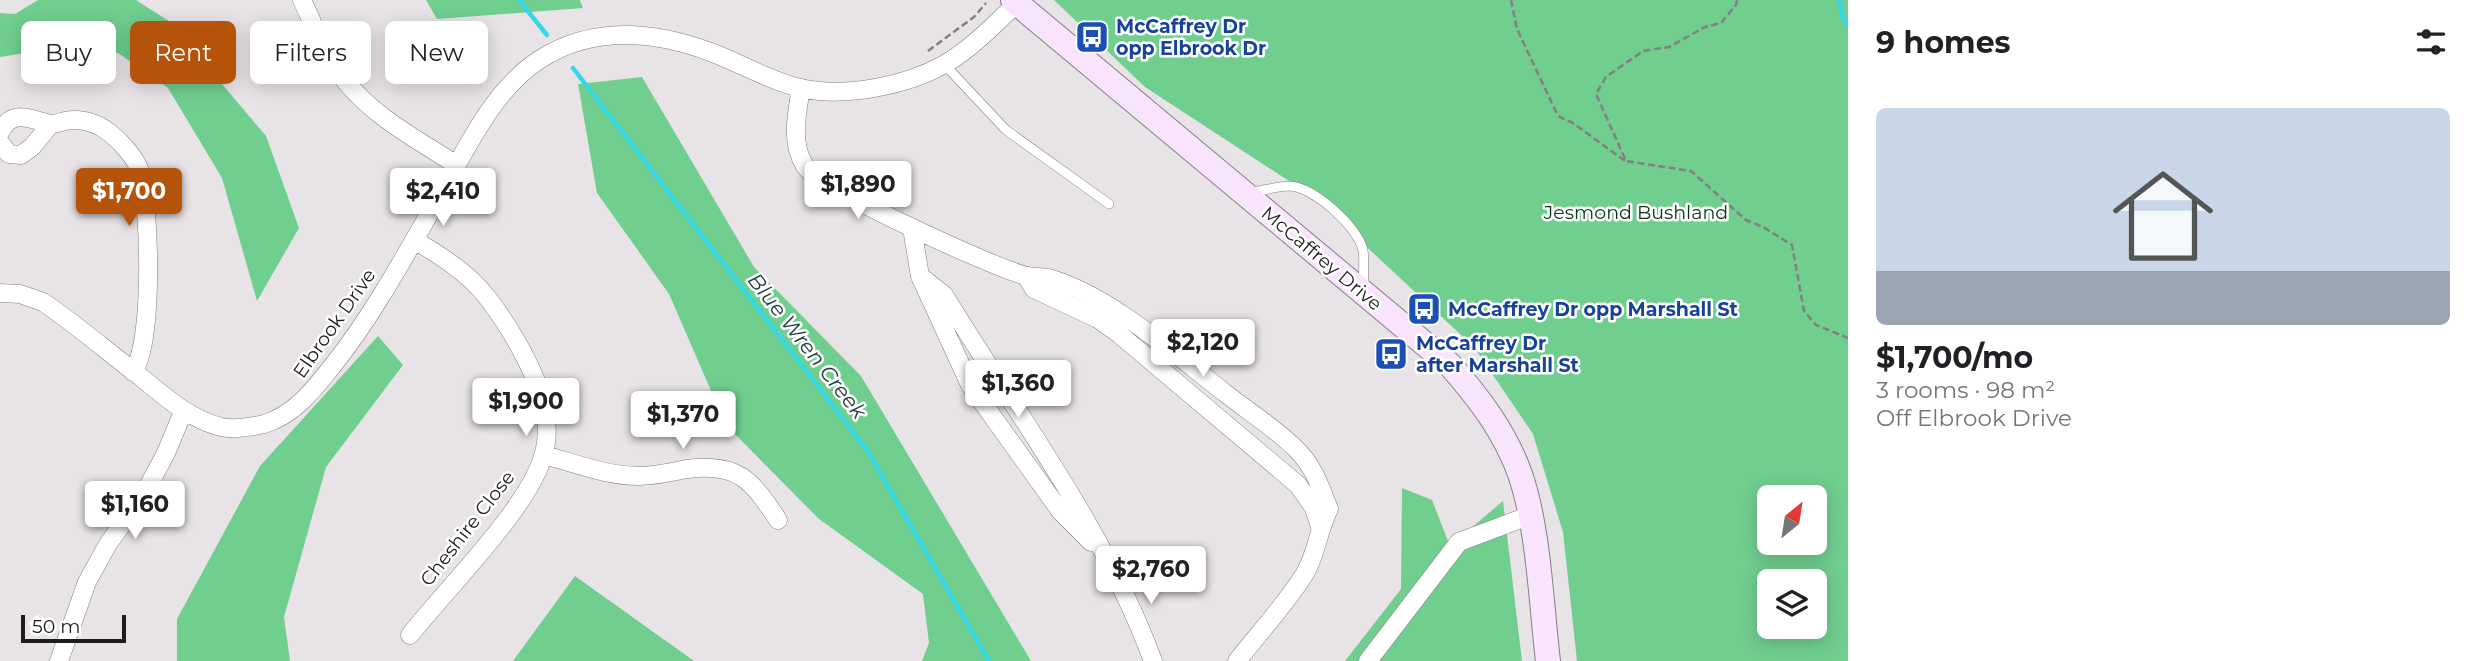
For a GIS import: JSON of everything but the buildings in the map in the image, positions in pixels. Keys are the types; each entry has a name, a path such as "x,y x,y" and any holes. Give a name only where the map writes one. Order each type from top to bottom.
{"main road":[{"name":"McCaffrey Drive","path":"1007,3 1243,192 1450,365 1482,401 1504,437 1520,474 1531,515 1548,661"}],"street":[{"path":"302,0 340,75 357,94 380,116 457,165"},
{"name":"Elbrook Drive","path":"0,293 20,294 43,302 183,412 221,426 235,428 264,424 279,419 293,409 323,378 361,328 501,95 525,71 556,51 595,37 617,34 664,38 713,53 800,88 871,88 902,81 944,64 984,34 1007,3"},
{"path":"800,88 796,141 805,166 828,184 912,228 1026,276 1048,278 1085,294 1138,326 1298,450 1318,478 1329,509 1320,527 1316,549 1305,574 1237,661"},
{"path":"0,133 10,119 20,116 50,125 84,120 98,126 127,150 139,169 150,239 142,353 133,372"},
{"path":"0,143 9,154 22,156 33,148 50,125"},
{"path":"912,228 920,276 970,385 1060,512 1112,566"},
{"name":"Cheshire Close","path":"410,635 517,503 544,455 545,417 534,372 506,323 463,270 414,240"},
{"path":"920,276 944,295 1062,480 1112,566 1153,661"},
{"path":"1026,276 1034,289 1098,319 1119,334 1268,457 1298,485 1314,508 1320,527"},
{"path":"59,661 87,582 108,544 144,494 166,453 183,412"},
{"path":"544,455 608,472 638,476 713,467 727,469 751,483 778,520"},
{"path":"1368,661 1459,542 1531,515"}],"lane":[{"path":"944,64 1006,130 1109,204"},
{"path":"1243,192 1290,185 1317,196 1357,233 1363,251 1362,274 1367,296"}],"path":[{"path":"1511,0 1517,29 1558,116 1573,123 1626,161 1691,171 1746,220 1792,245 1804,311 1816,325 1848,338"},
{"path":"1626,161 1596,94 1606,77 1643,51 1669,47 1705,27 1721,23 1737,0"},
{"path":"929,51 974,17 984,1 1007,3"}],"green space":[{"path":"38,0 136,0 169,21 130,21 130,61 116,53 116,21 21,21 21,54 0,57 0,13 15,14"},
{"path":"426,0 580,0 583,8 437,19"},
{"name":"Jesmond Bushland","path":"1054,0 1848,0 1848,661 1577,661 1563,532 1533,434 1474,347 1312,196 1145,87"},
{"path":"642,77 754,267 861,376 1031,661 922,661 929,643 923,594 819,519 726,425 669,294 597,193 578,84"},
{"path":"162,84 222,84 266,136 299,228 257,301 222,178 168,88"},
{"path":"378,336 403,365 326,467 284,617 290,661 177,661 177,619 260,466"},
{"path":"1402,488 1432,500 1450,546 1503,501 1522,661 1345,661 1401,589"},
{"path":"575,576 694,661 513,661"}],"waterway":[{"name":"Blue Wren Creek","path":"519,0 547,35"},
{"path":"1839,0 1843,18 1848,25"},
{"name":"Blue Wren Creek","path":"573,68 867,450 989,661"}],"place":[{"name":"McCaffrey Dr opp Elbrook Dr","path":"1092,37"},
{"name":"McCaffrey Dr opp Marshall St","path":"1424,309"},
{"name":"McCaffrey Dr after Marshall St","path":"1391,354"}]}
